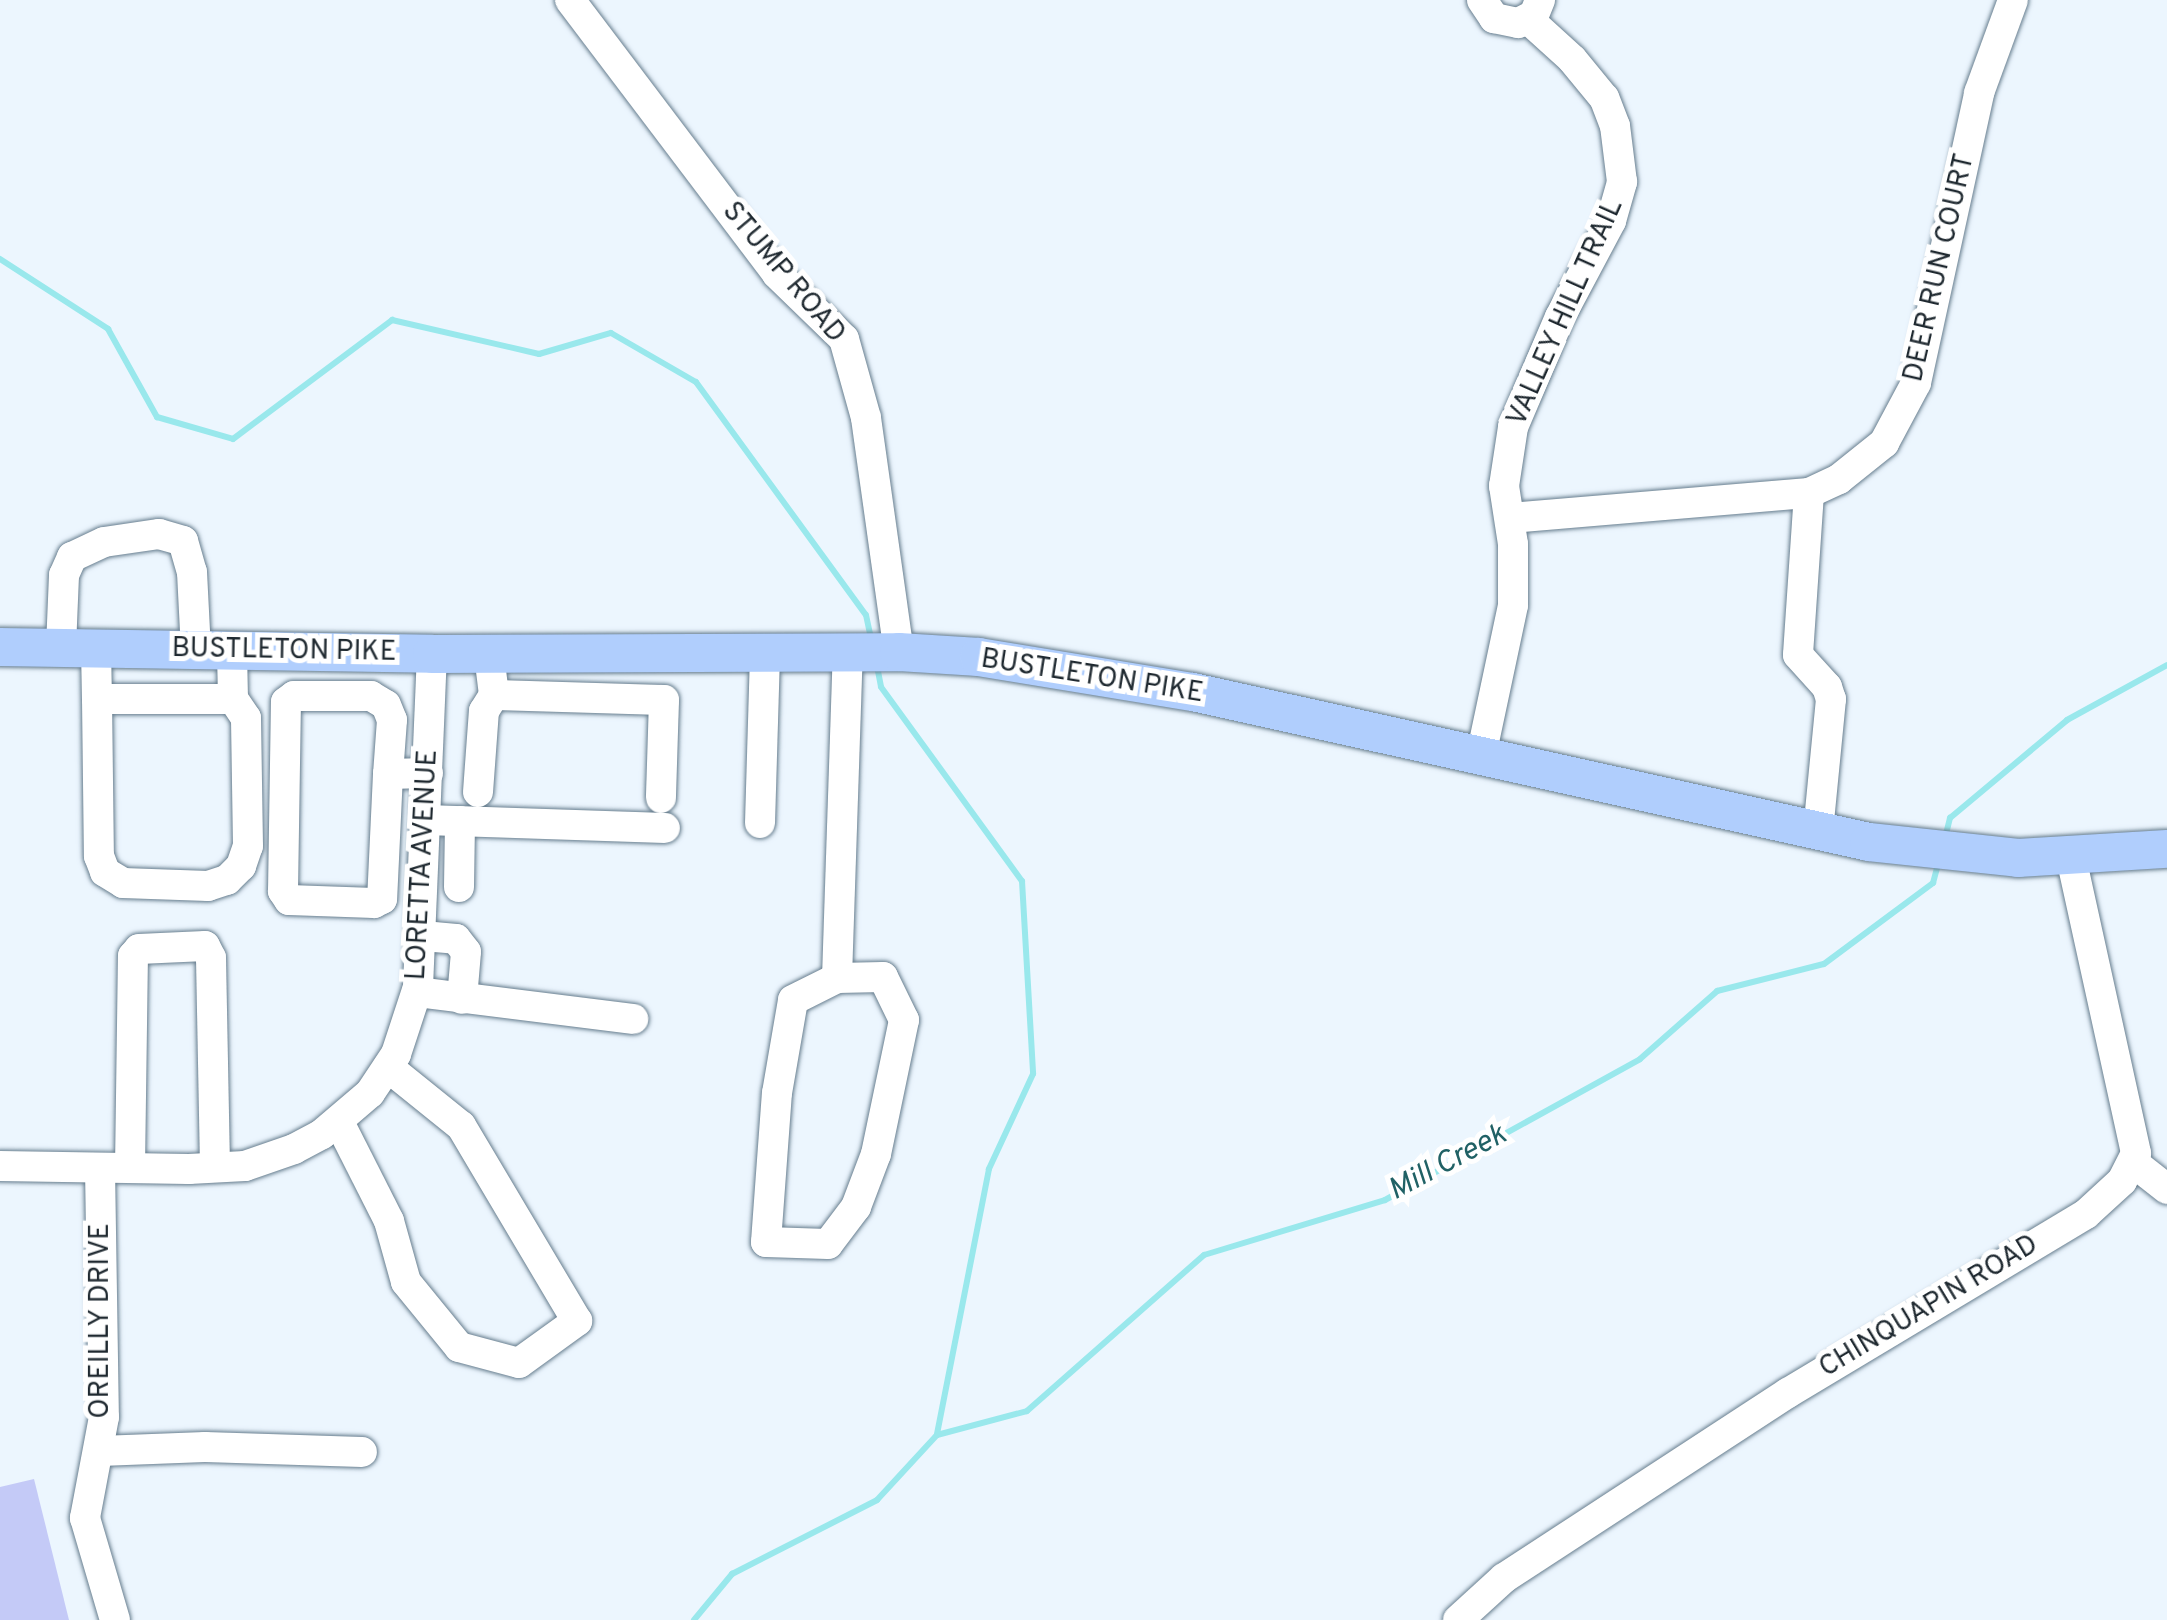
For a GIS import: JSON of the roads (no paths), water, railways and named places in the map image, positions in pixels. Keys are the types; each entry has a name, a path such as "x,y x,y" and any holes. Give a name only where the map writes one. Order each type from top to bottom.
{"main road":[{"name":"BUSTLETON PIKE","path":"0,646 432,654 875,652 1057,667 1193,692 1818,832 1941,851 2072,857 2167,849"}],"street":[{"name":"STUMP ROAD","path":"570,0 777,274 844,339 866,418 875,652 837,978"},
{"name":"VALLEY HILL TRAIL","path":"1481,756 1510,636 1514,574 1504,486 1513,427 1560,317 1611,220 1622,182 1615,126 1604,98 1580,66 1534,10 1505,24 1494,18 1482,0"},
{"name":"DEER RUN COURT","path":"1510,518 1809,492 1840,480 1868,460 1908,405 1979,93 2013,0"},
{"path":"1809,492 1798,656 1827,687 1831,698 1818,832"},
{"path":"159,534 183,541 214,650 233,700 246,718 248,846 241,866 227,880 208,886 123,883 105,872 99,856 97,698 78,648 64,575 72,556 104,542 159,534"},
{"path":"760,823 765,653"},
{"name":"LORETTA AVENUE","path":"0,1166 245,1166 294,1150 339,1122 370,1093 388,1068 417,992 423,936 432,654"},
{"path":"478,792 484,710 494,695 489,654"},
{"path":"645,699 649,654"},
{"path":"352,694 371,696 386,705 392,720 388,774 382,899 374,903 289,900 282,891 286,702 294,696 352,694"},
{"path":"426,820 663,813 664,700 494,695"},
{"path":"97,698 233,700"},
{"path":"388,774 428,774"},
{"path":"458,888 460,821"},
{"path":"2072,857 2136,1154 2134,1163 2167,1189"},
{"path":"423,936 456,939 466,952 462,999"},
{"name":"OREILLY DRIVE","path":"115,1620 89,1531 85,1502 100,1451 104,1417 115,1168 134,956 139,949 206,946 212,958 215,1168"},
{"path":"837,978 883,978 904,1020 876,1154 856,1208 828,1244 766,1242 778,1093 793,1000 837,978"},
{"path":"417,992 634,1019"},
{"path":"339,1122 388,1221 406,1282 459,1347 519,1363 577,1321 461,1126 388,1068"},
{"name":"CHINQUAPIN ROAD","path":"1458,1620 1504,1578 1772,1404 1981,1273 2086,1214 2109,1196 2134,1163"},
{"path":"100,1451 205,1447 362,1452"}],"waterway":[{"path":"0,259 108,329 157,417 233,439 392,320 539,354 611,333 696,382 866,615 871,639"},
{"name":"Mill Creek","path":"1945,838 1950,818 2067,720 2167,665"},
{"path":"877,666 881,687 1022,881 1033,1074 989,1169 937,1435"},
{"name":"Mill Creek","path":"694,1620 732,1574 877,1500 937,1435 1027,1411 1204,1255 1385,1200 1640,1059 1717,991 1824,964 1933,883 1939,860"}]}
